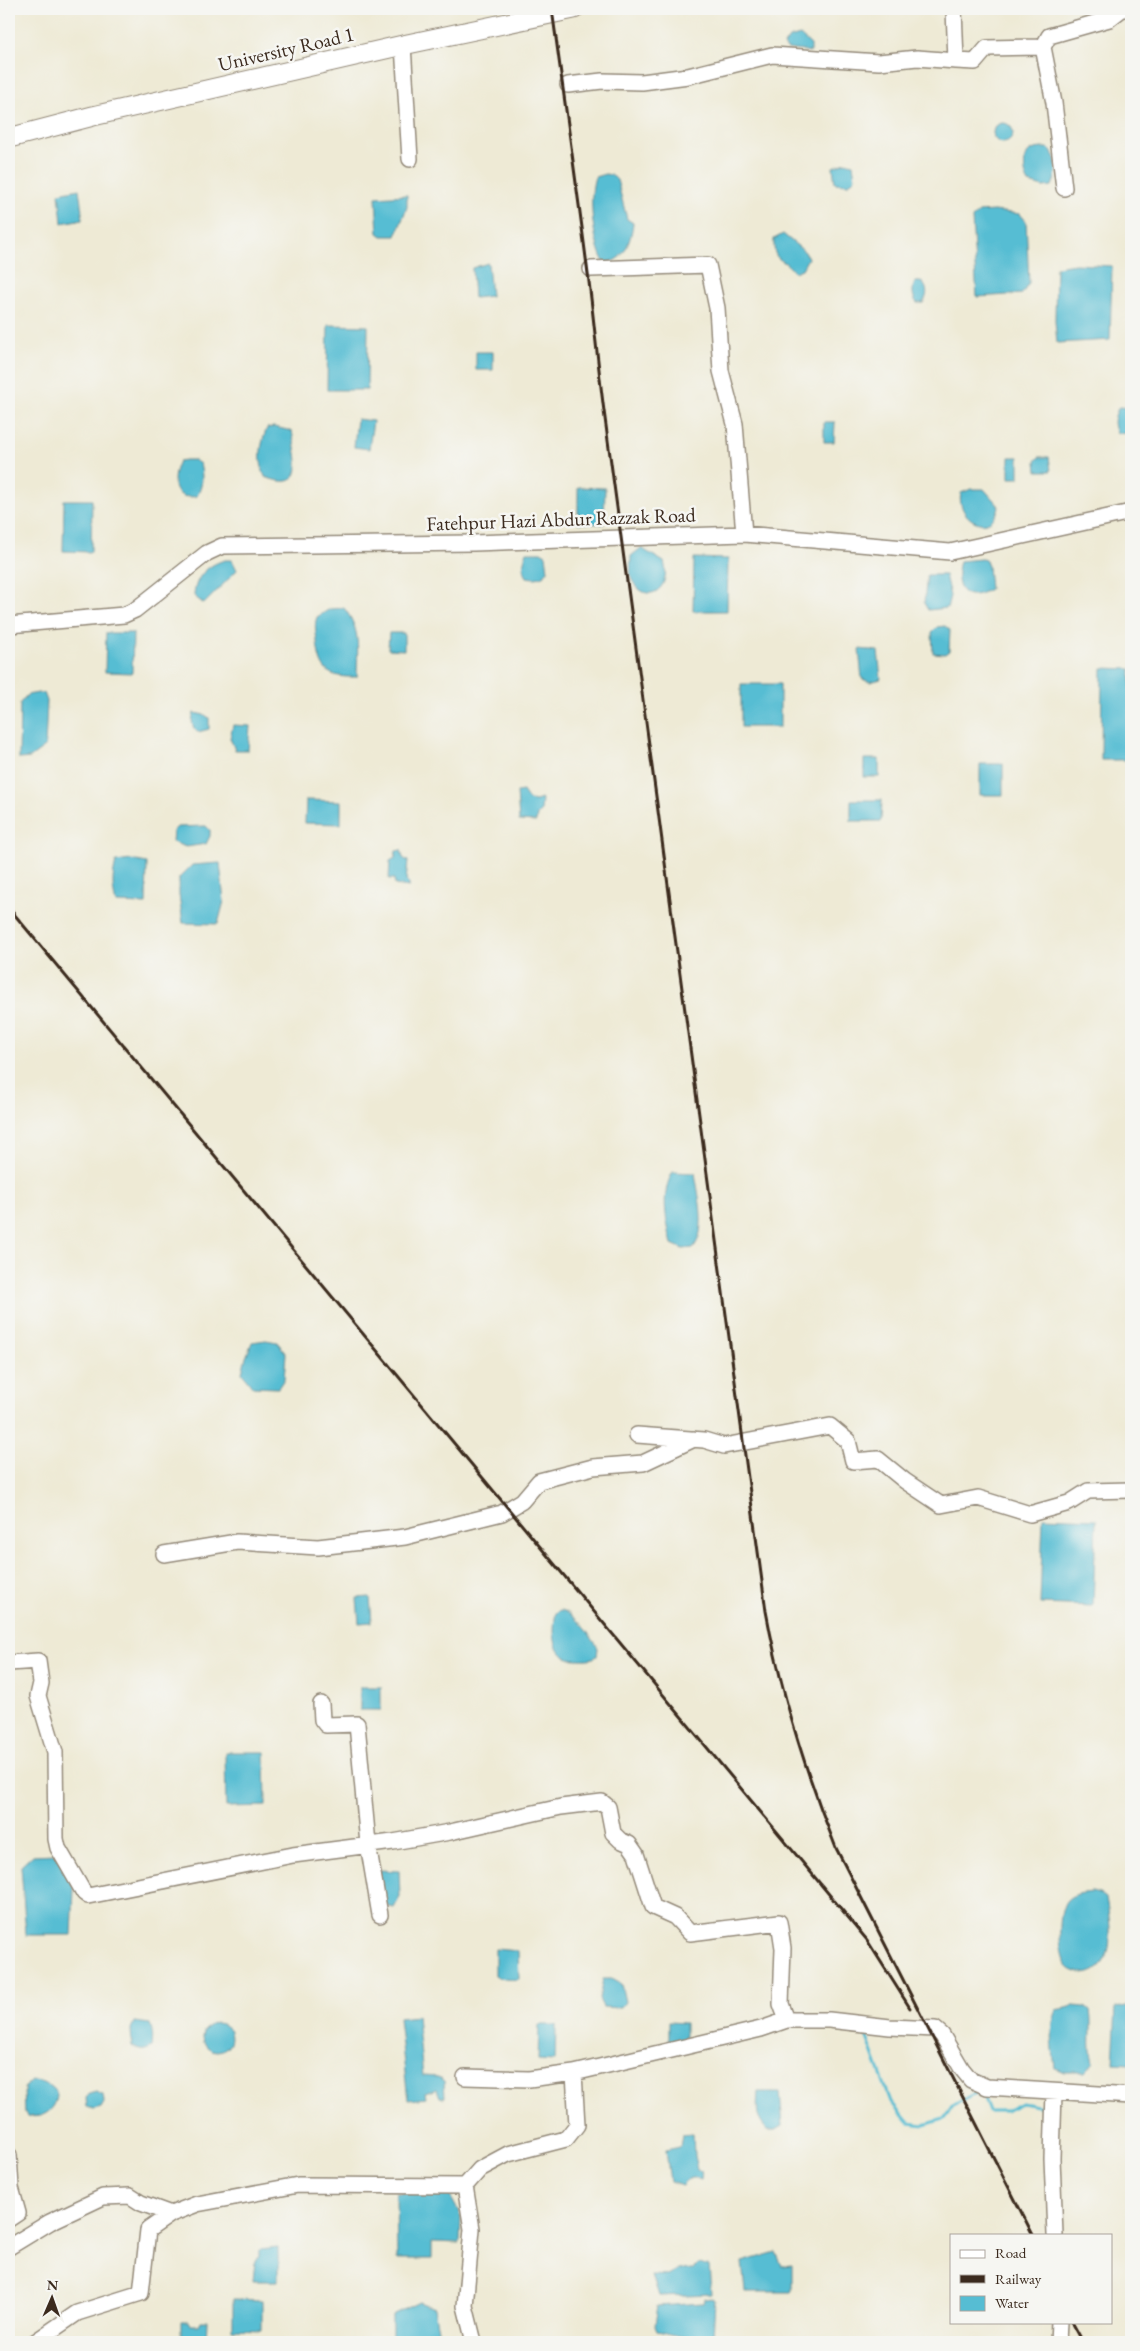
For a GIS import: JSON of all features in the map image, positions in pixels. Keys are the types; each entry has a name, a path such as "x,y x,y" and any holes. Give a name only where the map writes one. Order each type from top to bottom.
{"main road":[{"name":"University Road 1","path":"9,138 93,116 403,45 574,9"}],"street":[{"path":"954,9 956,61"},
{"path":"1064,188 1054,103 1043,47 1049,36 1109,19 1122,9"},
{"path":"403,45 410,158"},
{"path":"568,85 602,81 642,82 688,76 772,55 879,62 917,58 975,62 987,48 1043,47"},
{"path":"591,269 708,265 717,308 721,371 735,424 744,534"},
{"name":"Fatehpur Hazi Abdur Razzak Road","path":"9,625 124,615 135,610 207,553 222,546 474,543 744,534 950,552 1131,512"},
{"path":"638,1435 694,1439 724,1446 830,1426 848,1441 853,1461 878,1459 905,1481 941,1504 978,1498 1030,1514 1069,1503 1088,1491 1131,1490"},
{"path":"164,1554 236,1542 318,1547 405,1537 502,1514 522,1501 539,1481 593,1467 643,1463 694,1439"},
{"path":"9,1663 38,1661 41,1683 38,1696 55,1752 56,1839 58,1848 79,1885 88,1896 293,1855 393,1842 450,1832 561,1807 602,1802 608,1807 613,1833 620,1840 629,1844 636,1854 653,1907 674,1918 690,1933 779,1922 783,1948 781,2004 787,2020"},
{"path":"321,1704 322,1720 326,1725 357,1724 368,1844 380,1915"},
{"path":"466,2078 529,2079 574,2073 761,2029 787,2020 829,2020 890,2027 935,2029 942,2035 970,2080 987,2087 1131,2096"},
{"path":"35,2342 77,2314 141,2293 148,2230 171,2214 197,2204 298,2185 465,2186 480,2169 508,2154 566,2139 577,2125 574,2073"},
{"path":"1054,2092 1052,2158 1055,2234"},
{"path":"9,2155 11,2188 18,2213 9,2219"},
{"path":"465,2186 472,2229 465,2306 474,2342"},
{"path":"9,2247 50,2222 103,2197 130,2196 140,2203 171,2214"},
{"path":"1058,2342 1059,2324"}],"water":[{"path":"800,35 811,45 811,52 787,49 784,45 789,38"},
{"path":"1003,123 1010,126 1013,133 1010,140 1003,143 996,140 993,133 996,126"},
{"path":"1048,148 1056,161 1052,186 1043,187 1029,183 1024,165 1026,156 1034,149"},
{"path":"845,162 853,164 855,178 849,184 835,183 833,167"},
{"path":"605,174 612,175 617,180 627,219 633,223 625,250 617,259 611,262 604,262 600,253 594,232 592,208 595,177"},
{"path":"79,189 83,219 62,223 59,193"},
{"path":"407,195 407,207 396,236 382,236 378,233 376,197"},
{"path":"994,211 1020,214 1026,221 1029,283 1022,294 977,297 972,218 979,212"},
{"path":"783,234 805,252 808,258 802,269 794,272 775,253 774,239"},
{"path":"488,263 491,296 474,298 472,268"},
{"path":"1075,264 1112,266 1110,340 1057,343 1055,321 1056,267"},
{"path":"915,282 922,282 925,287 926,297 923,303 917,303 913,296"},
{"path":"328,325 368,326 367,390 327,390"},
{"path":"476,352 493,352 493,370 476,370"},
{"path":"1119,407 1131,408 1131,434 1117,433 1114,420"},
{"path":"357,419 373,421 369,449 354,447"},
{"path":"824,422 835,422 834,442 824,442"},
{"path":"274,427 292,431 297,463 294,477 288,481 279,481 265,477 263,470 261,452 263,441 267,428"},
{"path":"1009,457 1019,457 1019,478 1009,478"},
{"path":"1039,457 1049,457 1051,471 1037,471 1036,461"},
{"path":"194,460 200,464 202,480 197,496 182,496 175,488 174,475 176,468 179,461"},
{"path":"578,487 605,488 604,524 578,523"},
{"path":"971,489 984,489 999,506 995,516 989,522 975,522 963,510 961,493"},
{"path":"64,500 92,500 91,552 63,551"},
{"path":"641,548 664,562 665,572 661,587 650,593 638,588 631,578 631,556"},
{"path":"527,552 541,552 546,555 548,571 542,577 527,577 524,565"},
{"path":"694,558 728,559 727,611 693,611"},
{"path":"225,560 232,560 237,570 204,604 194,596 197,583 203,573 213,565"},
{"path":"986,560 988,566 990,589 973,595 967,594 959,586 958,570 960,561"},
{"path":"927,575 945,575 950,596 947,608 928,610 924,603"},
{"path":"344,608 350,616 356,633 358,649 357,677 338,676 326,670 318,651 317,617 330,609"},
{"path":"945,626 950,630 949,651 945,654 933,653 932,632 937,627"},
{"path":"106,633 133,633 132,673 105,672"},
{"path":"389,633 404,633 404,650 388,649"},
{"path":"859,649 878,651 881,679 870,682 862,679"},
{"path":"1102,668 1131,669 1131,760 1101,760"},
{"path":"741,684 780,684 780,727 741,727"},
{"path":"44,693 47,701 45,747 30,758 19,759 20,703 27,695"},
{"path":"194,713 205,715 209,718 209,729 198,732 195,730 192,723"},
{"path":"233,725 250,726 248,750 235,750 230,738"},
{"path":"864,759 879,759 879,777 864,777"},
{"path":"980,764 1003,764 1003,795 980,795"},
{"path":"523,791 529,800 536,801 542,799 541,811 537,815 536,822 519,821 517,792"},
{"path":"306,800 341,801 341,824 305,823"},
{"path":"851,800 882,800 881,821 851,821"},
{"path":"206,826 210,830 210,836 206,844 186,847 172,842 173,831 177,827"},
{"path":"401,850 403,858 408,861 406,881 409,883 409,887 395,885 394,879 389,879 390,861 395,858 396,851"},
{"path":"131,860 147,863 146,904 116,903 113,882 116,862"},
{"path":"220,863 224,901 218,924 183,923 179,895 179,878 192,865"},
{"path":"673,1172 695,1173 700,1201 701,1222 698,1241 693,1248 683,1249 672,1244 666,1217 665,1198"},
{"path":"266,1340 277,1342 286,1353 284,1379 278,1388 253,1387 242,1373 252,1342"},
{"path":"1043,1517 1096,1519 1093,1606 1040,1604"},
{"path":"370,1597 372,1622 359,1623 357,1598"},
{"path":"560,1610 565,1611 576,1619 592,1638 598,1648 597,1656 587,1659 569,1658 558,1649 554,1628 556,1613"},
{"path":"360,1687 381,1687 381,1710 360,1710"},
{"path":"225,1752 265,1752 266,1806 226,1807"},
{"path":"56,1854 74,1888 72,1935 26,1935 21,1866 33,1855"},
{"path":"380,1870 399,1871 400,1897 394,1908 382,1905 378,1876"},
{"path":"1092,1892 1106,1898 1110,1943 1103,1963 1095,1970 1079,1973 1069,1968 1064,1960 1060,1943 1060,1923 1067,1900 1079,1894"},
{"path":"495,1949 518,1951 519,1979 500,1978 495,1975"},
{"path":"603,1979 612,1979 621,1984 625,2002 620,2008 603,2007 599,1999"},
{"path":"1131,2005 1131,2064 1113,2063 1116,2008"},
{"path":"1074,2006 1085,2007 1090,2011 1093,2062 1084,2072 1064,2072 1055,2068 1052,2038 1053,2024 1057,2010"},
{"path":"417,2016 423,2076 438,2077 444,2081 445,2097 440,2097 437,2089 425,2093 426,2098 408,2100 399,2018"},
{"path":"134,2022 150,2024 153,2035 152,2047 142,2050 132,2046 131,2029"},
{"path":"669,2022 685,2023 685,2040 669,2044"},
{"path":"217,2023 227,2027 231,2037 227,2047 217,2051 207,2047 203,2037 207,2027"},
{"path":"539,2025 556,2025 555,2061 538,2060"},
{"path":"32,2081 46,2084 57,2094 51,2109 43,2115 33,2117 27,2116 25,2113 24,2088"},
{"path":"96,2092 103,2095 104,2102 101,2107 94,2109 87,2107 86,2098 89,2094"},
{"path":"758,2092 780,2092 783,2126 776,2130 768,2130 761,2122 757,2103"},
{"path":"693,2133 694,2156 697,2169 702,2171 701,2179 690,2179 682,2186 670,2182 666,2150 680,2147 682,2134"},
{"path":"396,2193 449,2194 461,2216 460,2243 432,2242 432,2259 397,2259"},
{"path":"278,2248 278,2281 253,2281 255,2260 259,2257 259,2250"},
{"path":"776,2252 782,2266 792,2265 792,2292 745,2292 742,2262"},
{"path":"698,2264 709,2265 711,2294 659,2296 652,2275 668,2276 679,2270 693,2269"},
{"path":"712,2298 715,2300 713,2337 700,2339 657,2331 655,2326 658,2306 703,2303 704,2299"},
{"path":"233,2299 262,2300 262,2330 233,2329"},
{"path":"419,2302 434,2308 440,2342 392,2342 392,2315"},
{"path":"181,2321 188,2321 190,2325 198,2325 200,2321 207,2321 206,2342 181,2342"}],"waterway":[{"path":"866,2035 891,2102 909,2123 924,2125 944,2119 952,2106 976,2093 983,2096 989,2111 1006,2111 1022,2103 1048,2108"}],"railway":[{"path":"552,9 725,1311 766,1611 772,1642 804,1761 836,1848 1032,2234"},
{"path":"9,908 867,1940 910,2008"},
{"path":"1073,2324 1083,2342"}]}
